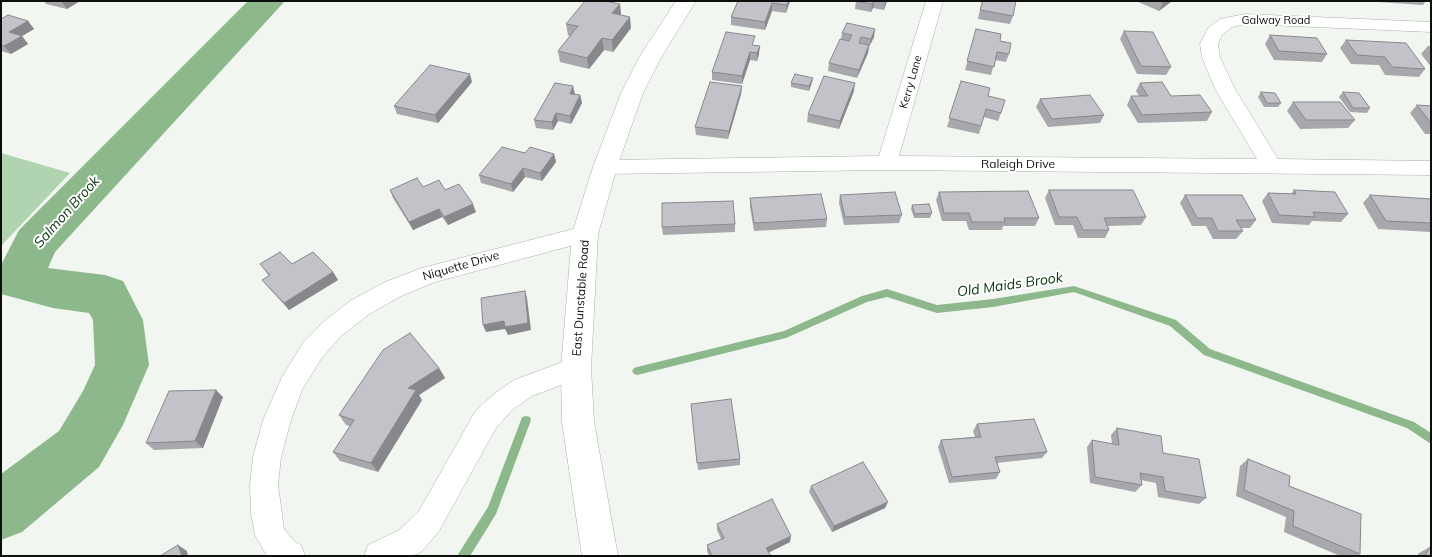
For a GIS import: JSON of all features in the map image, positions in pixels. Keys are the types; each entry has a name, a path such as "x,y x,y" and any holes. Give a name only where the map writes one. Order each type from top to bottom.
{"street":[{"name":"East Dunstable Road","path":"600,556 578,422 576,368 585,234 605,167 632,93 651,56 686,1"},
{"name":"Kerry Lane","path":"887,163 935,1"},
{"name":"Galway Road","path":"1271,165 1224,89 1211,57 1209,44 1214,32 1226,23 1245,19 1431,26"},
{"name":"Raleigh Drive","path":"605,167 887,163 1271,165 1431,168"},
{"name":"Niquette Drive","path":"290,556 284,553 270,535 264,485 267,457 277,420 291,385 312,351 332,329 359,308 393,289 430,274 585,234"},
{"path":"379,556 410,541 429,521 470,444 486,419 503,402 523,388 576,368"}],"green space":[{"path":"1,153 70,173 1,246"}],"building":[{"path":"585,1 605,1 620,4 612,13 630,17 612,40 602,38 587,58 558,51 578,26 566,24"},
{"path":"738,1 788,1 787,5 772,3 765,22 731,17"},
{"path":"856,1 874,1 872,4"},
{"path":"983,1 1016,1 1013,16 980,10"},
{"path":"8,15 28,21 9,32 22,36 4,46 1,45 1,19"},
{"path":"847,23 875,29 871,39 861,37 859,43 869,45 859,70 829,63 840,39 849,41 852,35 842,33"},
{"path":"976,29 1001,34 1000,41 1011,43 1009,54 997,52 994,67 967,61"},
{"path":"1124,31 1153,32 1171,67 1141,66"},
{"path":"726,32 755,36 752,45 760,46 757,53 750,52 742,76 712,72"},
{"path":"1270,35 1317,38 1327,54 1279,51"},
{"path":"1346,40 1406,43 1425,69 1392,67 1385,57 1357,55"},
{"path":"430,65 470,74 435,115 394,106"},
{"path":"795,74 813,78 809,86 791,83"},
{"path":"824,76 855,83 840,121 808,114"},
{"path":"961,81 990,88 988,96 1005,100 1001,113 986,109 981,126 949,118"},
{"path":"710,82 742,86 729,131 695,127"},
{"path":"1162,82 1171,96 1200,95 1212,112 1142,115 1131,96 1148,96 1140,83"},
{"path":"555,83 573,86 570,94 580,95 570,116 556,113 552,122 534,120"},
{"path":"1261,92 1275,93 1281,103 1267,103"},
{"path":"1343,92 1359,93 1370,108 1353,108"},
{"path":"1090,95 1104,115 1052,119 1040,99"},
{"path":"1293,102 1340,102 1355,120 1306,120"},
{"path":"1417,105 1431,106 1431,123"},
{"path":"502,147 525,153 530,147 554,154 540,173 523,168 511,184 479,175"},
{"path":"417,178 423,187 439,180 445,190 459,184 473,204 444,217 439,209 409,222 390,190"},
{"path":"1049,190 1133,190 1146,217 1104,218 1109,230 1083,230 1077,217 1059,217"},
{"path":"1294,190 1335,192 1348,214 1313,212 1315,217 1279,215 1268,193 1296,194"},
{"path":"1028,191 1039,218 1004,218 1005,222 972,222 969,213 944,213 939,192"},
{"path":"895,192 902,215 845,217 840,195"},
{"path":"821,194 827,219 754,223 750,198"},
{"path":"1185,195 1242,195 1256,220 1236,220 1243,231 1218,231 1212,218 1197,218"},
{"path":"1370,195 1431,199 1431,223 1386,221"},
{"path":"733,201 735,224 662,227 662,203"},
{"path":"929,204 932,213 915,214 912,205"},
{"path":"280,252 292,264 313,252 333,272 284,303 262,280 270,275 260,264"},
{"path":"525,291 528,323 505,327 504,321 483,325 481,298"},
{"path":"410,333 439,368 408,388 416,390 371,463 333,452 354,420 339,415 383,350"},
{"path":"216,390 195,441 146,443 169,391"},
{"path":"731,399 740,459 697,463 691,404"},
{"path":"1034,419 1047,452 995,457 1000,472 952,477 941,440 981,437 977,424"},
{"path":"1117,428 1161,436 1163,453 1199,459 1206,498 1165,491 1163,477 1140,473 1142,485 1095,477 1092,440 1119,445"},
{"path":"1248,459 1290,476 1289,486 1361,514 1360,554 1293,526 1294,511 1244,490"},
{"path":"863,462 888,502 834,526 811,486"},
{"path":"772,499 791,536 766,548 771,556 712,556 707,545 724,538 717,524"},
{"path":"178,545 182,556 160,556"},
{"path":"1430,547 1431,556 1425,556"}],"waterway":[{"name":"Salmon Brook","path":"1,511 79,449 103,408 122,365 118,320 105,295 53,289 18,280 36,242 268,1"},
{"name":"Old Maids Brook","path":"637,371 786,334 865,299 887,293 937,309 993,303 1074,289 1173,323 1207,352 1410,425 1431,439"},
{"name":"Old Maids Brook","path":"463,556 492,510 526,420"}]}
